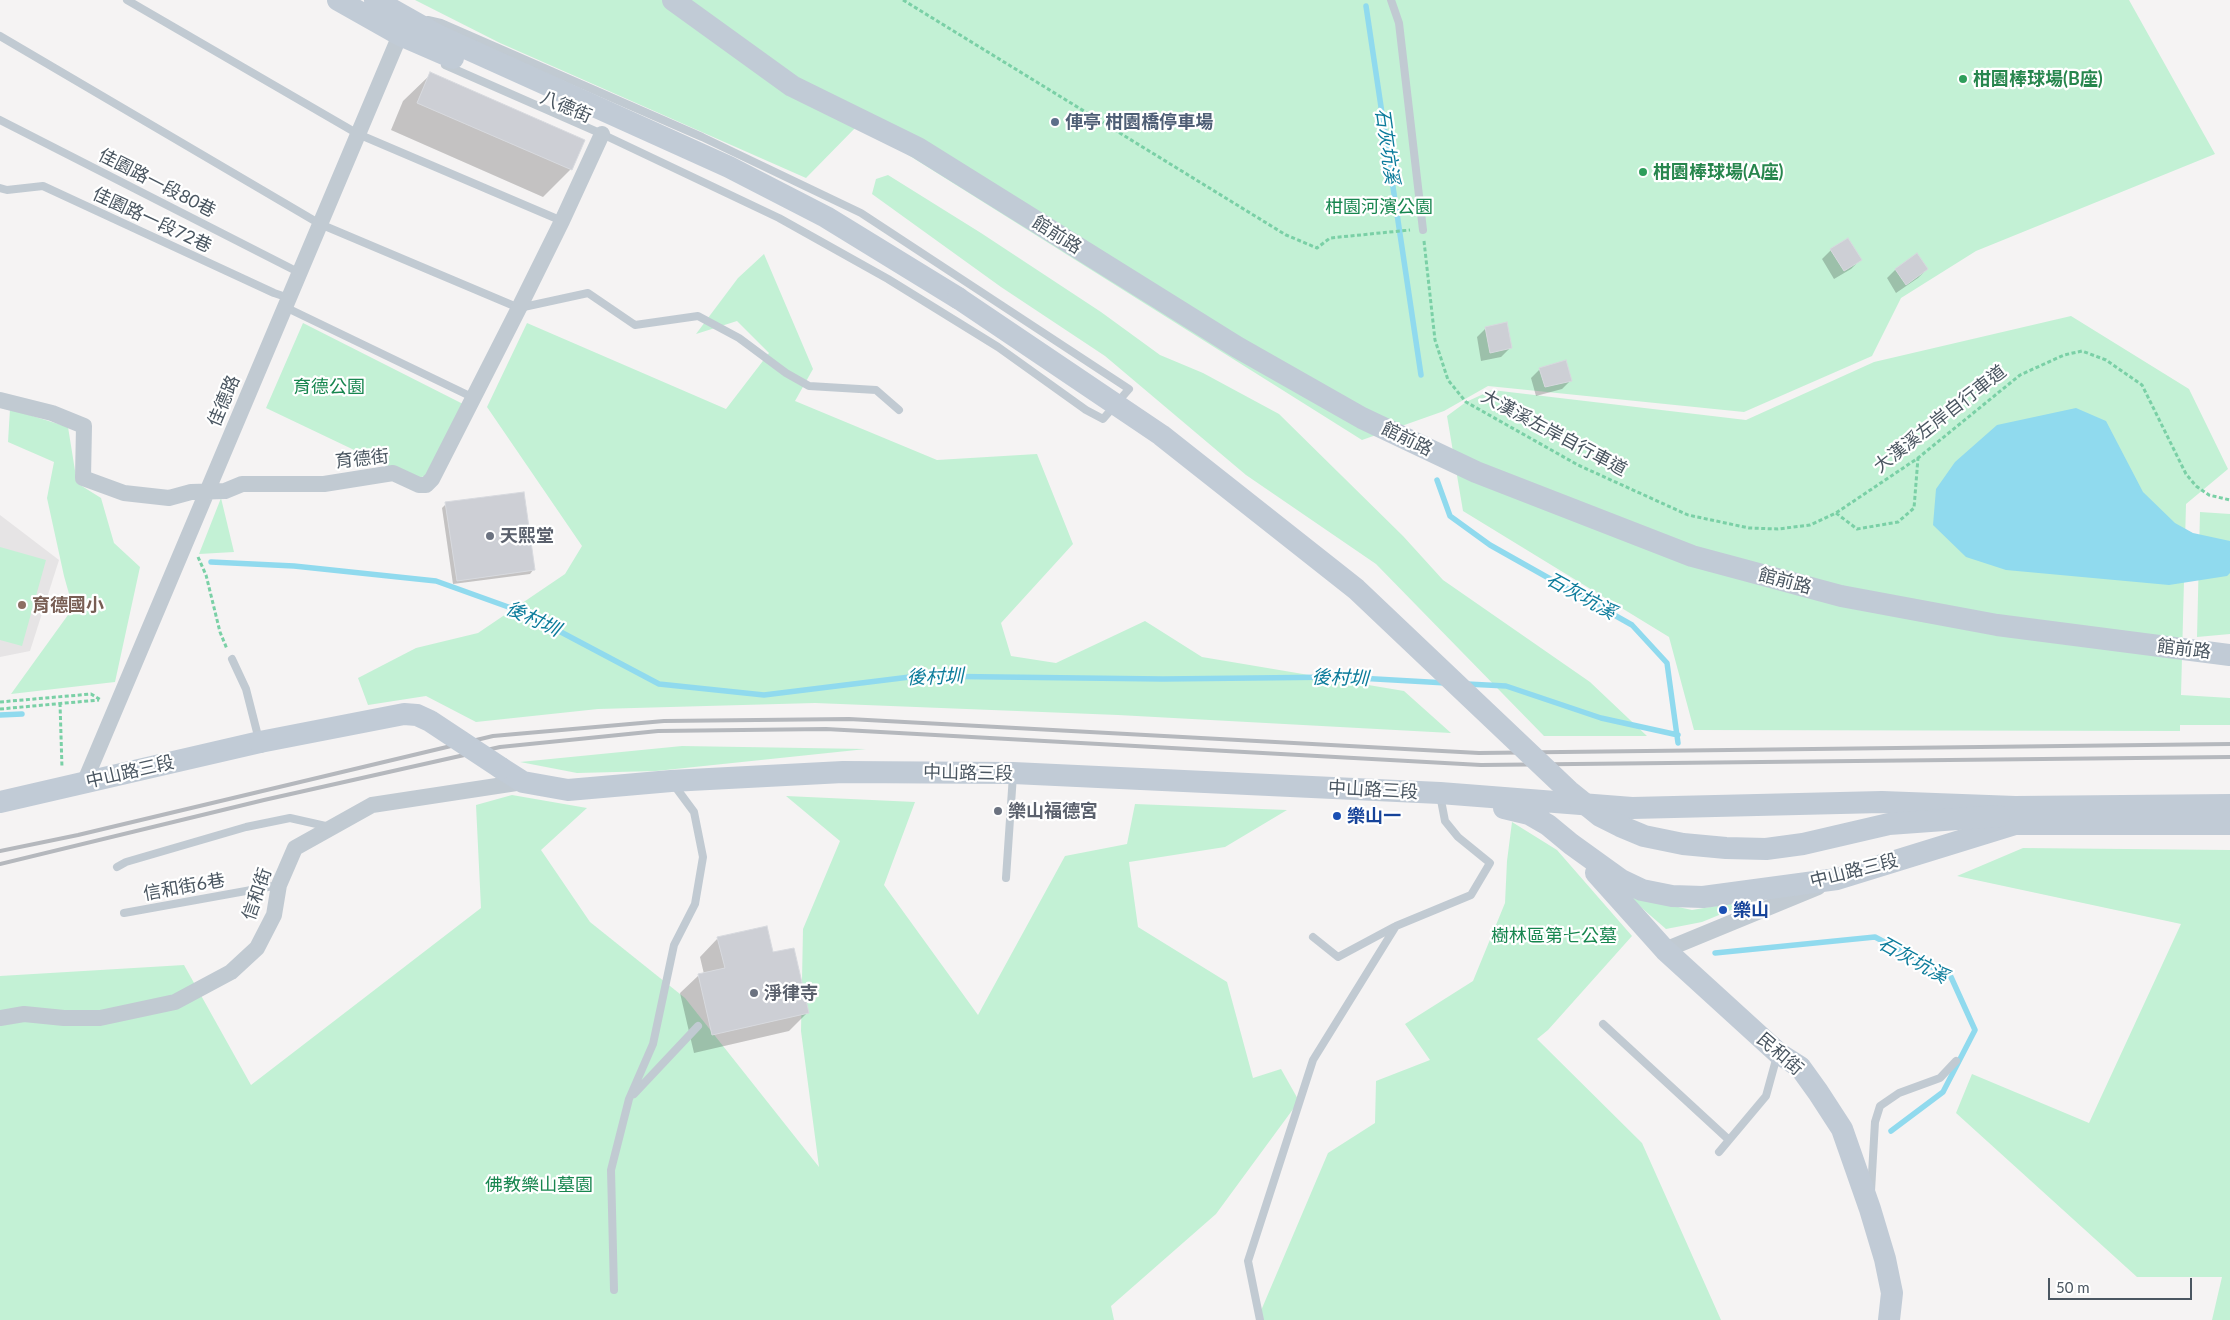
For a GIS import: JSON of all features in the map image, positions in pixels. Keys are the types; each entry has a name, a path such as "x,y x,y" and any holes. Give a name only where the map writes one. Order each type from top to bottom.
{"street":[{"name":"八德街","path":"338,0 400,35 590,118 799,204"},
{"name":"八德街","path":"375,0 398,7 439,36 729,167 826,217 958,298 1161,435 1348,583 1568,792 1600,816 1620,826 1644,836 1683,844 1766,849 1804,844 1889,824 2010,816"},
{"name":"館前路","path":"680,2 792,86 918,148 1237,347 1362,418 1476,472 1692,556 1841,596 1997,625 2230,655"},
{"path":"398,7 400,35"},
{"name":"佳德路","path":"84,783 400,35"},
{"name":"育德街","path":"0,400 52,413 84,426 83,478 124,493 169,498 191,492 225,491 242,484 324,484 393,473 419,485 426,485 432,479 474,398 562,221 602,134"},
{"name":"中山路三段","path":"0,802 260,742 404,714 417,715 430,721 523,782 568,790 671,781 843,772 1013,773 1440,793 1632,808 1882,802 2010,816 2230,824"},
{"name":"信和街","path":"0,1018 24,1014 64,1018 100,1018 175,1002 231,972 258,948 274,915 279,885 295,848 372,805 523,782"},
{"name":"中山路三段","path":"1440,793 1529,814 1548,825 1621,880 1642,890 1672,896 1703,897 1837,879 2010,816 2230,805"},
{"name":"民和街","path":"1571,844 1665,950 1778,1053 1800,1067 1842,1129 1885,1259 1892,1294 1889,1320"},
{"path":"1665,950 1837,879"}],"lane":[{"path":"127,0 358,134 562,221"},
{"path":"1391,0 1399,23 1423,230"},
{"path":"398,7 441,23 702,137 861,213 1129,388 1103,419 1086,410 998,347 888,279 779,218 602,134 435,61 400,35"},
{"path":"0,36 320,224 519,308 588,293 635,325 698,316 740,338 786,373 810,386 876,390 899,410"},
{"name":"佳園路一段80巷","path":"0,120 300,273"},
{"name":"佳園路一段72巷","path":"0,188 7,190 43,186 274,293 287,302 474,398"},
{"path":"232,658 246,689 260,742"},
{"path":"1006,878 1013,773"},
{"path":"614,1290 611,1170 629,1099 653,1044 674,945 695,904 703,857 694,812 671,781"},
{"path":"1313,937 1338,957 1396,926 1471,895 1490,863 1458,837 1445,821 1440,793"},
{"path":"117,867 126,862 246,827 290,818 332,827"},
{"name":"信和街6巷","path":"124,913 279,885"},
{"path":"1260,1320 1248,1261 1313,1060 1396,926"},
{"path":"1603,1024 1729,1140"},
{"path":"629,1099 698,1026"},
{"path":"1719,1152 1766,1096 1778,1053"},
{"path":"1870,1209 1875,1122 1880,1106 1899,1093 1940,1078 1956,1061"}],"path":[{"path":"903,0 1286,235 1317,248 1330,238 1377,232 1423,230"},
{"name":"大漢溪左岸自行車道","path":"1423,230 1435,340 1448,380 1466,402 1578,465 1688,515 1749,528 1778,529 1810,525 1836,513 1918,458 2020,375 2064,355 2082,351 2106,360 2142,385 2186,474 2196,486 2209,495 2230,500"},
{"path":"1836,513 1857,529 1898,522 1914,508 1918,458"},
{"path":"189,534 206,575 220,632 232,658"},
{"path":"0,702 91,694 100,700"},
{"path":"0,708 100,700 108,701"},
{"path":"60,704 62,788"}],"shaded area":[{"name":"育德國小","path":"0,515 59,560 30,651 0,657"}],"green space":[{"name":"柑園河濱公園","path":"415,0 2129,0 2215,154 1976,251 1901,298 1872,356 1744,412 1488,386 1444,411 1362,440 859,124 806,178 500,43"},
{"path":"888,175 981,233 1101,312 1160,355 1203,373 1279,414 1403,536 1443,580 1590,682 1647,736 1544,736 1376,564 1246,475 1105,356 1001,287 872,194 876,179"},
{"path":"764,254 813,369 795,401 937,460 1037,454 1073,544 1001,623 1011,656 1056,663 1145,621 1202,657 1404,691 1451,733 1118,715 815,703 598,709 476,722 426,696 368,705 358,678 416,648 478,633 565,574 582,546 487,407 527,323 726,409 769,353 737,321 696,334 738,278"},
{"path":"2071,316 2189,389 2228,469 2186,504 2181,695 2230,698 2230,725 2180,725 2180,731 1694,730 1669,637 1463,511 1447,416 1466,402 1492,390 1746,420 1874,362"},
{"name":"育德公園","path":"303,323 463,404 428,475 415,479 266,408"},
{"path":"10,409 68,427 77,483 101,498 114,543 140,567 115,682 11,694 73,608 47,498 54,462 8,442"},
{"path":"221,498 234,552 199,554"},
{"path":"2200,512 2230,514 2230,634 2197,637"},
{"path":"0,547 46,560 22,646 0,640"},
{"path":"682,746 866,749 656,771 577,773 520,762"},
{"name":"佛教樂山墓園","path":"512,795 587,808 541,850 590,922 685,998 819,1167 801,1031 803,929 840,841 786,796 915,802 884,885 978,1015 1065,856 1127,844 1135,804 1287,810 1225,847 1129,862 1138,927 1227,982 1253,1078 1281,1069 1299,1101 1216,1214 1111,1306 1114,1320 0,1320 0,976 184,965 251,1085 481,908 476,805"},
{"name":"樹林區第七公墓","path":"1512,822 1557,850 1632,936 1548,1030 1537,1039 1642,1143 1721,1320 1257,1320 1328,1153 1375,1123 1376,1081 1430,1060 1405,1024 1473,981 1505,903 1507,861"},
{"path":"2023,848 2230,850 2230,1320 2212,1320 2222,1277 2137,1277 1956,1113 1972,1074 2089,1123 2181,924 1957,876"},
{"path":"1628,896 1692,910 1758,899 1702,922 1666,929"}],"water":[{"path":"2076,408 2106,421 2143,492 2175,523 2193,533 2230,541 2230,573 2227,576 2169,585 2006,570 1966,557 1933,525 1936,489 1955,462 1997,425"}],"building":[{"path":"430,72 585,140 572,170 417,103"},
{"path":"1848,238 1862,260 1844,271 1830,249"},
{"path":"1917,253 1928,269 1906,285 1895,269"},
{"path":"1507,322 1512,348 1490,353 1485,327"},
{"path":"1566,360 1572,381 1545,387 1539,368"},
{"name":"天熙堂","path":"524,492 535,570 457,581 445,502"},
{"name":"淨律寺","path":"767,926 773,952 794,948 809,1013 712,1035 698,974 725,968 717,937"}],"waterway":[{"name":"石灰坑溪","path":"1366,6 1421,375"},
{"name":"石灰坑溪","path":"1437,480 1450,516 1490,545 1632,625 1667,663 1678,743"},
{"name":"後村圳","path":"211,562 294,566 436,581 525,613 659,684 764,695 918,676 1163,679 1341,677 1446,683"},
{"name":"後村圳","path":"1467,684 1506,686 1601,718 1678,735"},
{"name":"後村圳","path":"0,715 22,714"},
{"name":"石灰坑溪","path":"1715,953 1875,937 1951,977 1975,1030 1943,1092 1891,1131"}],"railway":[{"path":"0,851 78,835 493,736 664,721 849,719 1479,753 2230,744"},
{"path":"0,864 264,800 500,747 658,731 826,729 1481,765 2230,757"}],"place":[{"name":"柑園棒球場(B座)","path":"1963,79"},
{"name":"俥亭 柑園橋停車場","path":"1055,122"},
{"name":"柑園棒球場(A座)","path":"1643,172"},
{"name":"天熙堂","path":"490,536"},
{"name":"育德國小","path":"22,605"},
{"name":"樂山福德宮","path":"998,811"},
{"name":"樂山一","path":"1337,816"},
{"name":"樂山","path":"1723,910"},
{"name":"淨律寺","path":"754,993"}]}
